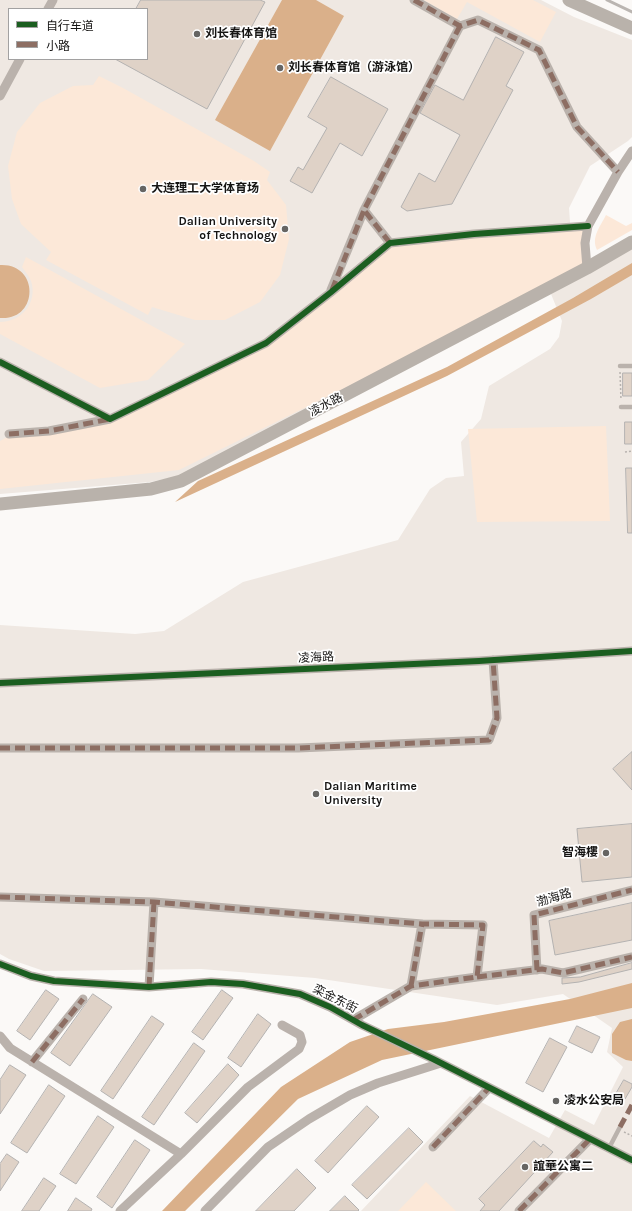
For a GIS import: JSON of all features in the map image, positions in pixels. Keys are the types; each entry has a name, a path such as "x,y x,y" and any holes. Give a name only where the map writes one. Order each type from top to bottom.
{"main road":[{"path":"569,0 632,28"},
{"name":"凌水路","path":"0,504 151,489 181,481 587,268 632,242"}],"street":[{"path":"414,0 460,26"},
{"path":"330,293 364,210 460,26 478,20 539,50 578,127 618,172"},
{"path":"0,96 19,60"},
{"path":"587,268 585,244 588,226 618,172 632,151"},
{"path":"364,210 390,243"},
{"path":"9,434 49,431 110,419 266,343 330,293 390,243 474,234 588,226"},
{"path":"0,362 110,419"},
{"name":"凌海路","path":"0,682 493,660 632,651"},
{"path":"0,748 298,748 489,740 497,718 493,660"},
{"name":"渤海路","path":"538,970 534,915 632,890"},
{"path":"0,897 154,902 422,924 483,926 478,976"},
{"path":"149,988 154,902"},
{"path":"410,986 422,924"},
{"name":"栾金东街","path":"353,1020 410,986 478,976 542,969 563,973 632,957"},
{"name":"栾金东街","path":"0,964 31,976 54,981 149,988 211,982 243,984 300,994 330,1007 362,1025 437,1061 632,1160"},
{"path":"32,1062 83,999"},
{"path":"120,1211 181,1154 248,1087 299,1049 302,1042 300,1036 282,1025"},
{"path":"0,1036 10,1048 181,1154"},
{"path":"205,1211 268,1147 309,1119 350,1095 437,1061"},
{"path":"433,1147 489,1088"},
{"path":"521,1210 590,1139"}],"lane":[{"path":"620,366 632,366"},
{"path":"621,407 632,407"},
{"path":"609,1148 620,1127"}],"path":[{"path":"620,366 621,407"},
{"path":"625,452 632,452"}],"shaded area":[{"name":"Dalian University of Technology","path":"0,0 541,0 574,17 632,40 632,137 590,166 569,208 572,250 577,268 180,476 150,482 0,494"},
{"name":"刘长春体育馆（游泳馆）","path":"282,0 316,0 344,16 270,151 215,120"},
{"path":"424,0 533,0 556,12 540,42 467,2 457,19"},
{"name":"大连理工大学体育场","path":"99,76 254,161 270,172 267,180 286,205 289,239 280,275 260,302 225,320 195,320 152,307 148,315 46,260 51,252 21,224 12,199 8,166 17,132 40,103 73,86 93,85"},
{"path":"606,215 626,226 632,223 632,230 597,250 595,245 596,236"},
{"path":"588,226 587,268 179,470 0,489 0,441 13,434 110,419 266,343 390,243"},
{"name":"Dalian Maritime University","path":"632,248 632,1211 361,1211 470,1096 549,1138 565,1110 594,1125 623,1067 607,1052 612,1028 563,994 497,1005 315,978 201,969 44,971 9,959 0,954 0,625 135,634 164,631 243,582 398,540 430,489 446,478 464,476 461,442 481,419 489,386 550,349 559,337 562,321 551,294"},
{"path":"26,257 185,344 148,380 100,388 0,334 0,322 15,319 21,315 30,303 33,289 28,275 22,267"},
{"path":"632,263 632,275 591,299 447,376 175,502 198,481 447,367 573,298"},
{"path":"0,265 13,267 22,273 28,282 30,292 28,302 22,311 13,317 0,318"},
{"path":"606,426 610,521 477,522 468,429"},
{"path":"632,983 632,1008 382,1060 298,1099 185,1211 162,1211 281,1087 350,1042 388,1029 444,1022 570,999"},
{"path":"632,1019 632,1061 626,1060 612,1053 612,1034 620,1022"},
{"path":"426,1182 456,1211 398,1211"}],"building":[{"name":"刘长春体育馆","path":"141,0 260,0 265,2 207,109 117,60 148,60 148,8 137,8"},
{"path":"496,37 524,52 506,86 513,90 452,204 407,211 401,207 419,173 435,182 460,135 420,113 435,85 463,100"},
{"path":"331,77 388,109 362,156 340,143 312,193 290,181 298,167 303,170 327,128 308,117"},
{"path":"623,373 632,373 632,396 623,396"},
{"path":"625,422 632,422 632,444 625,444"},
{"path":"626,468 632,468 632,533 628,533"},
{"path":"632,752 632,790 613,769"},
{"name":"智海樓","path":"632,824 632,877 582,882 577,829"},
{"path":"632,903 632,940 555,955 549,921"},
{"path":"632,963 632,969 579,982 562,984 562,978 580,977"},
{"path":"46,990 59,999 30,1040 17,1031"},
{"path":"222,990 233,998 203,1040 192,1032"},
{"path":"93,994 112,1007 70,1066 51,1053"},
{"path":"258,1014 271,1024 241,1067 228,1058"},
{"path":"152,1016 164,1024 113,1099 101,1091"},
{"path":"577,1026 600,1037 592,1053 569,1042"},
{"path":"550,1038 567,1047 543,1092 526,1083"},
{"path":"194,1043 205,1051 154,1125 142,1117"},
{"path":"228,1064 239,1075 197,1123 185,1113"},
{"path":"10,1065 26,1075 0,1114 0,1080"},
{"path":"624,1080 632,1084 632,1087 625,1099 616,1094"},
{"path":"49,1085 65,1096 27,1153 11,1143"},
{"path":"367,1106 379,1117 328,1173 315,1161"},
{"path":"98,1116 114,1127 76,1184 60,1174"},
{"path":"409,1128 423,1142 367,1199 352,1185"},
{"path":"135,1140 150,1150 112,1208 97,1197"},
{"name":"誼華公寓二","path":"534,1141 541,1147 543,1144 553,1152 499,1211 480,1211 485,1205 479,1199"},
{"path":"7,1154 19,1162 0,1191 0,1164"},
{"path":"297,1169 316,1188 294,1211 256,1211"},
{"path":"44,1178 56,1186 39,1211 22,1211"},
{"path":"345,1196 359,1210 358,1211 330,1211"},
{"path":"76,1198 92,1209 91,1211 68,1211"}],"railway":[{"path":"607,0 632,12"}],"marked path":[{"path":"414,0 460,26 478,20 539,50 577,127 618,172"},
{"path":"390,243 364,210 460,26"},
{"path":"332,290 364,210"},
{"path":"9,434 49,431 110,419"},
{"path":"0,748 298,748 489,740 497,718 493,660"},
{"path":"537,970 534,915 632,890"},
{"path":"0,897 154,902 422,924 483,925 477,977 411,986 353,1020"},
{"path":"149,987 154,902"},
{"path":"411,986 422,924"},
{"path":"477,977 542,969 563,973 632,957"},
{"path":"32,1062 83,999"},
{"path":"433,1147 489,1088"},
{"path":"620,1127 632,1105"},
{"path":"519,1211 590,1139"}],"cycle path":[{"path":"0,362 110,419 266,343 330,293 390,243 474,234 588,226"},
{"path":"0,683 479,661 632,651"},
{"path":"0,964 31,976 54,981 149,987 211,982 243,984 300,994 330,1007 362,1025 433,1059 632,1160"}],"place":[{"name":"刘长春体育馆","path":"197,34"},
{"name":"刘长春体育馆（游泳馆）","path":"280,68"},
{"name":"大连理工大学体育场","path":"143,189"},
{"name":"Dalian University of Technology","path":"285,229"},
{"name":"Dalian Maritime University","path":"316,794"},
{"name":"智海樓","path":"606,853"},
{"name":"凌水公安局","path":"556,1101"},
{"name":"誼華公寓二","path":"525,1167"}]}
